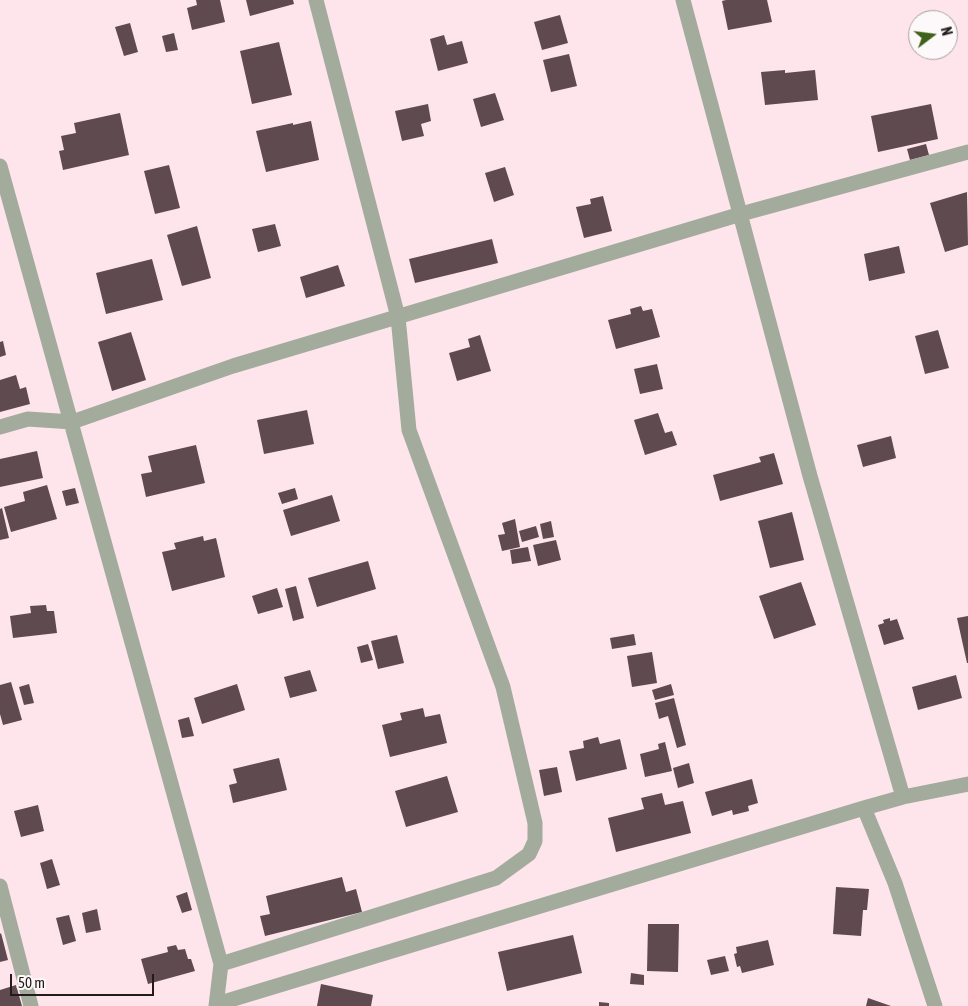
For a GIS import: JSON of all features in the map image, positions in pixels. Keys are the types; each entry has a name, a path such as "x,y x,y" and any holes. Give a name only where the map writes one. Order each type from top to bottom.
{"street":[{"path":"683,0 810,476 903,798"},
{"path":"221,964 496,878 529,854 535,841 535,823 503,687 409,430 398,318 317,3"},
{"path":"0,427 28,419 72,422 233,366 741,214 968,152"},
{"path":"0,166 221,964 217,1005 864,808 968,784"},
{"path":"864,808 895,883 934,1006"},
{"path":"0,886 31,1006"}],"building":[{"path":"196,0 220,0 225,22 192,30 187,8 197,5"},
{"path":"246,0 293,0 294,4 250,16"},
{"path":"767,0 772,22 728,30 722,1"},
{"path":"560,15 568,43 542,50 534,22"},
{"path":"130,23 138,52 124,56 115,27"},
{"path":"174,33 178,50 166,52 162,36"},
{"path":"444,35 447,45 462,41 468,63 438,71 430,39"},
{"path":"279,42 292,95 252,104 240,51"},
{"path":"569,54 577,86 551,92 543,60"},
{"path":"785,70 785,73 815,70 818,100 765,105 761,72"},
{"path":"495,93 504,120 481,127 473,99"},
{"path":"428,104 431,121 421,124 424,136 402,141 395,111"},
{"path":"931,104 938,139 878,152 871,116"},
{"path":"120,113 129,155 63,170 59,151 64,150 61,136 76,133 74,123"},
{"path":"311,121 319,160 266,172 256,131"},
{"path":"926,144 929,155 910,160 907,149"},
{"path":"169,165 180,208 155,214 144,171"},
{"path":"505,167 514,195 494,202 485,173"},
{"path":"967,192 968,245 945,252 930,203"},
{"path":"603,196 612,231 584,238 576,207 591,204 590,199"},
{"path":"275,224 281,246 258,252 252,229"},
{"path":"197,226 211,278 182,286 167,235"},
{"path":"492,239 498,263 415,283 409,259"},
{"path":"899,246 905,273 869,281 864,254"},
{"path":"152,259 163,300 106,314 96,273"},
{"path":"338,265 345,286 306,298 300,277"},
{"path":"641,306 643,311 652,309 660,337 616,349 608,320 631,314 630,309"},
{"path":"938,330 949,368 925,374 915,336"},
{"path":"131,332 146,380 112,391 98,342"},
{"path":"480,335 491,371 457,381 449,353 470,347 468,339"},
{"path":"3,341 6,355 0,357 0,342"},
{"path":"657,364 663,389 640,394 634,369"},
{"path":"16,375 20,389 26,387 30,404 0,412 0,380"},
{"path":"307,410 314,444 264,454 257,420"},
{"path":"658,413 665,433 672,431 677,445 645,455 634,420"},
{"path":"891,436 896,458 863,467 857,445"},
{"path":"196,445 205,483 146,497 141,474 152,472 148,456"},
{"path":"37,451 43,478 0,487 0,459"},
{"path":"774,453 783,484 720,501 713,475 761,462 759,457"},
{"path":"47,485 57,519 11,532 4,507 25,501 23,492"},
{"path":"75,488 79,503 66,506 62,491"},
{"path":"295,488 298,499 282,504 278,493"},
{"path":"332,495 340,521 291,536 283,510"},
{"path":"2,508 9,538 0,540 0,509"},
{"path":"792,512 804,560 770,568 758,521"},
{"path":"515,519 520,547 502,551 498,535 505,534 502,523"},
{"path":"551,521 554,537 543,539 540,524"},
{"path":"536,526 539,537 522,542 519,531"},
{"path":"203,536 204,541 216,538 225,577 172,591 162,552 176,549 174,543"},
{"path":"556,540 561,560 538,566 533,545"},
{"path":"528,547 531,561 512,564 510,550"},
{"path":"368,561 376,589 317,607 308,578"},
{"path":"801,582 816,625 774,639 759,596"},
{"path":"296,586 304,618 293,621 285,589"},
{"path":"277,588 283,607 258,614 252,596"},
{"path":"46,605 47,611 54,611 57,633 13,638 10,616 31,613 30,606"},
{"path":"968,616 968,663 967,663 957,618"},
{"path":"890,618 890,621 897,619 904,639 884,645 878,625 884,623 883,620"},
{"path":"634,634 636,645 612,649 610,638"},
{"path":"397,635 404,663 378,669 371,641"},
{"path":"368,644 373,660 361,663 357,647"},
{"path":"652,652 657,683 632,687 627,656"},
{"path":"310,670 317,691 290,698 284,677"},
{"path":"956,675 962,698 918,710 912,687"},
{"path":"11,682 22,720 3,725 0,714 0,685"},
{"path":"29,684 34,703 24,705 19,687"},
{"path":"237,684 245,710 202,724 194,698"},
{"path":"671,684 674,695 655,700 652,690"},
{"path":"674,698 686,745 677,748 668,716 659,719 655,703"},
{"path":"423,708 425,717 440,714 447,743 390,757 382,725 402,720 400,713"},
{"path":"189,717 194,736 182,738 178,720"},
{"path":"598,737 600,744 620,739 627,769 576,781 569,751 584,748 583,741"},
{"path":"665,742 672,771 645,777 640,754 659,749 658,744"},
{"path":"279,758 287,790 233,803 229,785 237,783 233,769"},
{"path":"689,763 694,783 678,788 673,768"},
{"path":"557,767 562,792 544,796 539,770"},
{"path":"447,776 458,812 406,827 395,791"},
{"path":"752,779 758,803 748,806 749,811 733,815 732,810 712,816 705,792"},
{"path":"662,793 665,805 683,801 691,833 616,852 608,818 644,809 641,798"},
{"path":"38,805 44,831 21,837 14,811"},
{"path":"52,859 60,885 47,889 40,863"},
{"path":"342,877 346,892 356,889 362,912 265,936 260,916 270,914 266,896"},
{"path":"836,887 869,889 867,910 863,910 861,936 833,934"},
{"path":"187,892 192,910 182,913 176,896"},
{"path":"97,909 101,930 86,933 82,913"},
{"path":"69,915 76,941 63,945 56,918"},
{"path":"648,924 679,924 678,972 647,971"},
{"path":"0,934 8,960 0,962"},
{"path":"573,935 582,973 507,991 498,952"},
{"path":"768,940 774,965 742,973 740,966 737,967 734,954 737,953 736,947"},
{"path":"176,945 178,950 185,949 195,971 148,984 141,959 168,952 167,947"},
{"path":"725,956 729,971 711,975 707,960"},
{"path":"631,973 644,975 644,985 630,984"},
{"path":"321,984 373,995 371,1006 317,1006"},
{"path":"16,985 22,1006 0,1006 0,990"},
{"path":"868,998 891,1006 866,1006"},
{"path":"599,1002 609,1003 609,1006 599,1006"}]}
